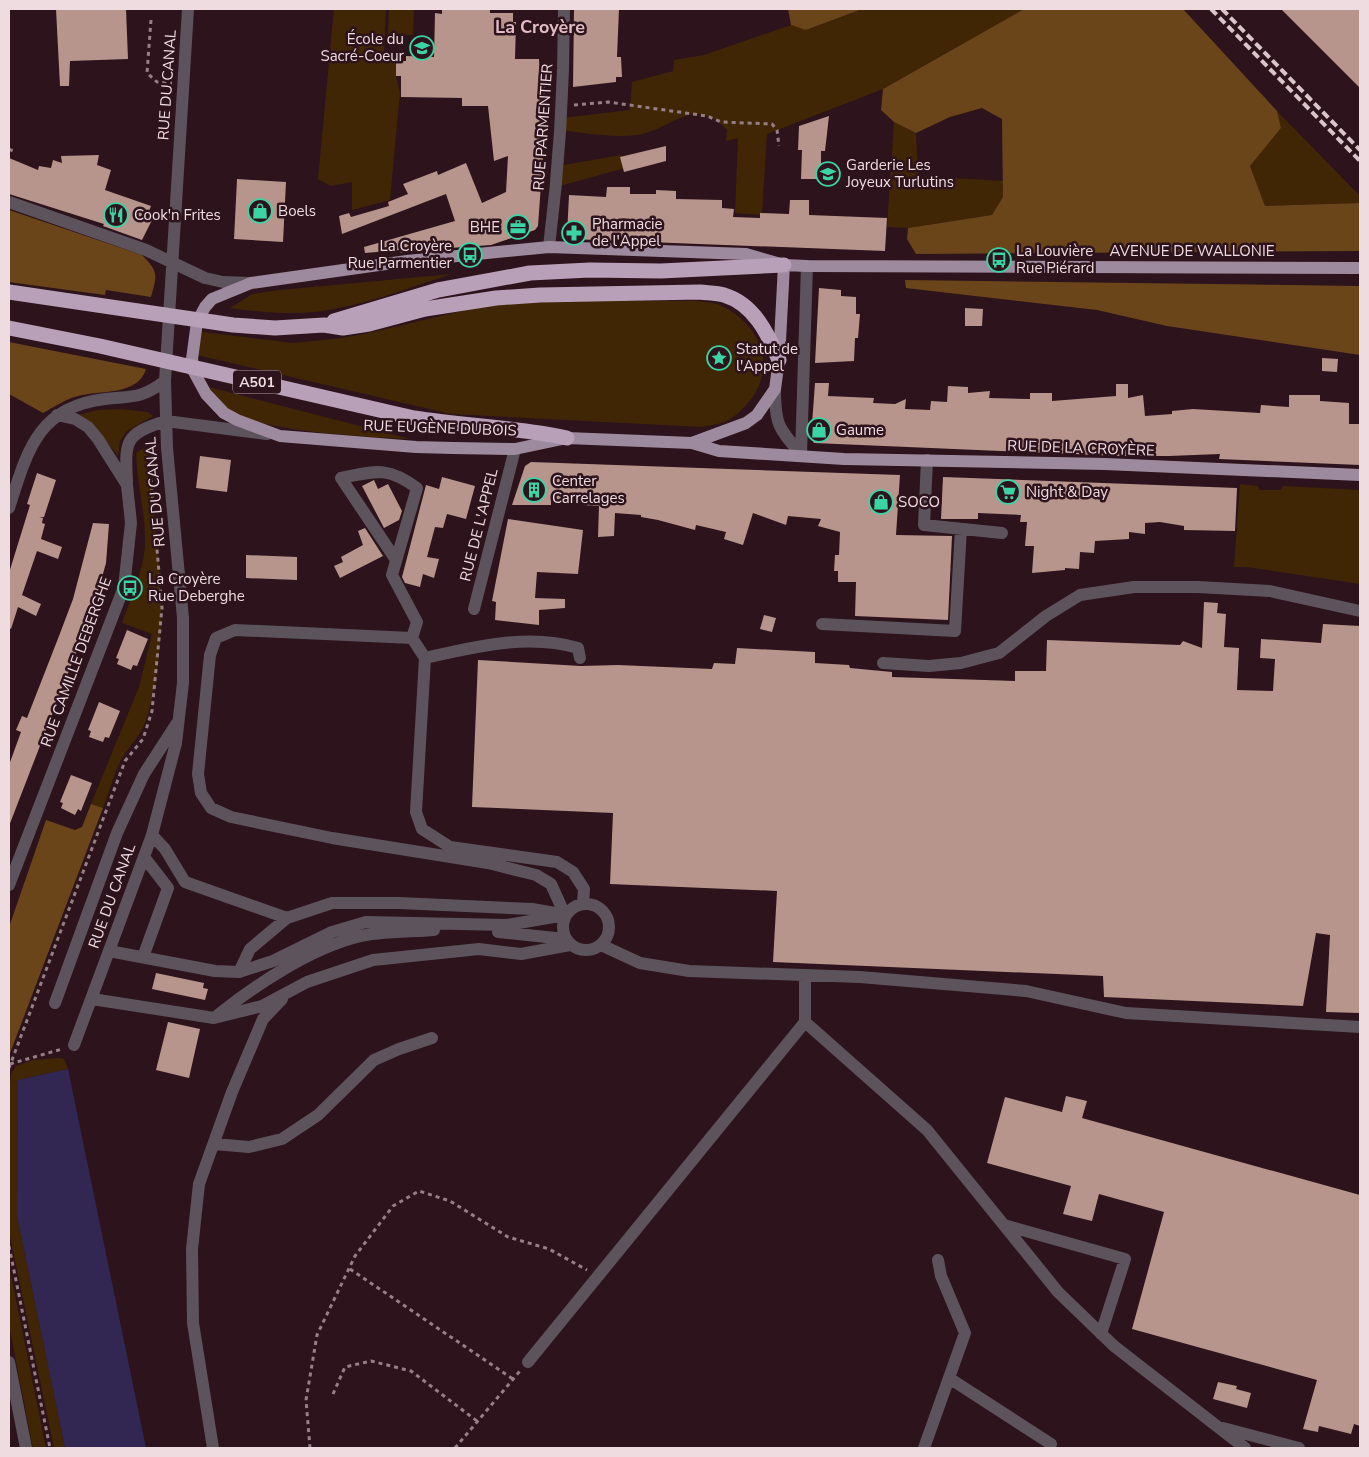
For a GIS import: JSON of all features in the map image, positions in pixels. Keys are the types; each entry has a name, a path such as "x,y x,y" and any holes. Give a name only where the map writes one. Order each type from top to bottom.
{"highway":[{"path":"9,292 275,328 324,325 423,302 530,273 590,270 661,271 784,265"},
{"path":"423,302 540,295 700,292 724,295 740,303 761,322 779,360"},
{"name":"A501","path":"9,328 100,346 414,418 460,425 526,429 567,438"}],"main road":[{"name":"AVENUE DE WALLONIE","path":"280,436 224,413 206,394 194,372 192,359 198,322 205,307 212,299 251,282 407,261 549,247 746,254 784,265 807,266 1360,268"},
{"path":"692,443 746,423 757,415 775,388 779,360 784,265"},
{"name":"RUE EUGÈNE DUBOIS","path":"280,436 416,447 515,449 567,438 692,443 719,450 800,454"},
{"name":"RUE DE LA CROYÈRE","path":"800,454 844,459 1105,464 1360,475"}],"street":[{"name":"RUE DU CANAL","path":"74,1045 152,835 176,743 184,683 183,618 167,448 165,381 188,9"},
{"name":"RUE PARMENTIER","path":"549,247 562,107 564,9"},
{"path":"9,202 146,250 206,278 223,282 251,282"},
{"path":"800,454 807,266"},
{"path":"9,508 31,446 40,431 57,415 86,402 139,397 150,393 165,381"},
{"path":"775,388 775,416 782,432 800,454"},
{"name":"RUE CAMILLE DEBERGHE","path":"9,885 124,586 131,523 127,485 109,455 88,427 75,419 57,415"},
{"name":"RUE EUGÈNE DUBOIS","path":"127,485 125,451 130,439 136,432 166,421 280,436"},
{"name":"RUE DE L'APPEL","path":"474,609 515,449"},
{"path":"927,460 924,525 1002,533"},
{"path":"396,560 341,478 377,471 400,475 417,488 392,575 416,622 412,638 425,658 416,812 422,829 450,847 557,862 573,872 584,889 583,903"},
{"path":"822,624 955,631 961,529"},
{"path":"883,663 929,666 961,663 999,653 1046,616 1080,596 1134,586 1270,591 1360,611"},
{"path":"412,638 236,630 216,638 210,655 198,774 201,793 211,808 231,817 332,838 488,863 536,875 551,884 565,915"},
{"path":"425,658 505,642 557,642 578,648 580,658"},
{"path":"55,1003 117,833 144,774 178,721"},
{"path":"152,835 165,849 185,882 287,918"},
{"path":"143,957 168,888 144,857"},
{"path":"239,972 250,949 287,918 332,903 437,904 532,909 565,915"},
{"path":"214,1018 246,991 304,958 358,936 433,930 509,932 568,942 586,950 600,945 609,932 607,918 598,906 583,903 570,909 565,915 562,922 568,942"},
{"path":"109,951 215,971 239,972 273,961 332,932 366,922 507,925 565,915"},
{"path":"92,999 214,1018 262,1006 307,982 373,960 479,949 521,954 568,942"},
{"path":"600,945 640,963 689,971 860,977 1026,992 1126,1013 1360,1027"},
{"path":"528,1362 805,1022 805,975"},
{"path":"213,1448 193,1323 192,1249 199,1184 232,1092 263,1019 289,992"},
{"path":"805,1022 927,1130 1058,1292 1102,1334 1245,1448"},
{"path":"214,1144 249,1148 282,1139 318,1115 374,1060 432,1038"},
{"path":"1004,1225 1125,1259 1102,1334"},
{"path":"924,1448 966,1333 941,1276 938,1260"},
{"path":"9,1362 26,1448"},
{"path":"949,1378 1051,1444"},
{"path":"1216,1426 1299,1448"}],"path":[{"path":"151,20 147,73 158,82 183,84"},
{"path":"562,107 590,102 608,102 707,116 721,122 772,124 777,130 778,146"},
{"path":"9,149 15,152"},
{"path":"9,1066 125,762 143,739 152,711 162,608 150,467 167,448"},
{"path":"9,1066 74,1045"},
{"path":"310,1448 306,1400 317,1334 356,1256 393,1206 419,1191 450,1201 508,1237 549,1248 598,1276"},
{"path":"9,1246 50,1448"},
{"path":"350,1269 513,1379"},
{"path":"333,1394 345,1367 372,1361 411,1371 477,1420"},
{"path":"455,1448 528,1362"}],"shaded area":[{"path":"334,9 386,9 384,51 397,52 396,76 400,93 390,200 352,210 352,182 331,186 318,179"},
{"path":"389,9 414,9 413,35 388,34"},
{"path":"788,9 862,9 806,30 791,25"},
{"path":"862,9 1024,9 883,89 767,134 762,215 735,213 738,138 726,141 727,130 712,118 693,114 652,131 627,136 561,130 562,118 630,110 632,82 673,71 674,60 704,55 791,25 806,30"},
{"path":"1024,9 1183,9 1277,111 1281,128 1250,166 1265,206 1360,203 1360,251 916,254 907,239 908,228 992,215 1003,197 1002,119 982,108 950,117 916,133 894,122 881,110 883,89"},
{"path":"1277,111 1360,196 1360,203 1265,206 1250,166 1281,128"},
{"path":"894,122 916,133 918,176 1003,181 1004,197 992,215 908,228 887,227"},
{"path":"621,155 625,168 556,187 558,166"},
{"path":"9,210 142,255 155,274 155,284 151,297 106,290 105,295 9,282"},
{"path":"452,274 364,302 321,311 282,313 230,308 252,294"},
{"path":"905,280 1360,286 1360,355 1167,326 1097,310 906,288"},
{"path":"535,301 696,301 719,305 736,314 747,324 761,348 762,376 757,390 746,406 731,419 702,427 451,414 197,355 202,332 293,343 342,338 378,331 478,307"},
{"path":"9,342 146,369 142,378 127,388 74,397 43,413 9,394"},
{"path":"209,387 410,439 313,432 261,423 240,416 225,408"},
{"path":"121,409 148,412 153,416 127,431 120,441 118,456 96,428 74,416 98,410"},
{"path":"144,448 148,451 158,552 161,620 159,654 146,720 141,731 120,762 103,808 91,804 139,687 152,634 122,623 136,585 144,554 144,522 136,453"},
{"path":"1240,484 1258,486 1259,490 1281,490 1283,486 1360,490 1360,584 1247,567 1234,567"},
{"path":"91,804 103,808 9,1056 9,927 46,820 75,830 82,827"},
{"path":"64,1059 68,1069 18,1080 17,1216 65,1448 54,1448 9,1231 9,1096 11,1074 16,1066 33,1060"},
{"path":"68,1069 146,1448 65,1448 17,1216 18,1080"},
{"path":"9,1265 46,1448 33,1448 9,1325"}],"building":[{"path":"56,9 126,9 128,59 70,61 69,86 60,86"},
{"path":"442,9 490,9 490,13 513,13 513,22 516,22 515,59 539,59 540,86 545,86 544,142 538,226 535,230 491,245 436,249 434,243 401,253 400,250 365,253 364,247 455,221 446,194 342,234 339,216 349,213 351,217 389,206 388,202 408,194 403,184 437,171 438,175 466,163 482,203 506,192 508,156 494,161 488,106 462,106 462,98 401,97 401,76 396,76 396,61 406,61 406,56 434,57 435,13 442,14"},
{"path":"574,9 619,9 617,57 621,57 622,77 616,77 616,82 573,87"},
{"path":"1281,9 1360,9 1360,88"},
{"path":"829,116 825,151 821,151 821,179 801,179 802,150 798,150 799,126"},
{"path":"666,146 666,161 624,172 620,157"},
{"path":"99,155 97,165 111,170 105,190 151,206 146,219 152,220 142,240 103,226 104,224 9,194 9,158 38,170 39,166 51,168 53,160 62,163 61,156"},
{"name":"Boels","path":"237,179 286,182 283,242 234,239"},
{"path":"607,187 630,187 630,194 656,194 656,190 676,191 676,199 722,200 722,208 734,209 733,217 760,218 760,213 789,214 790,200 809,200 809,215 887,218 885,251 570,239 567,235 569,195 606,197"},
{"path":"819,288 841,290 841,296 856,297 856,314 860,314 858,338 855,338 854,361 815,363"},
{"path":"965,308 983,309 982,326 965,326"},
{"path":"1322,358 1338,359 1337,372 1322,371"},
{"path":"815,383 829,383 828,396 874,398 873,403 895,404 906,399 905,409 930,410 931,401 947,402 948,386 968,387 968,393 990,391 989,398 1030,399 1030,393 1052,393 1052,401 1116,396 1116,384 1128,384 1128,398 1143,395 1145,416 1172,414 1172,411 1193,409 1260,413 1261,405 1289,407 1289,395 1320,395 1320,401 1349,403 1349,424 1360,424 1360,465 1219,459 1220,454 1119,456 814,443 811,438"},
{"path":"200,456 231,460 227,492 196,488"},
{"path":"531,462 900,475 896,535 952,536 948,620 855,616 856,582 838,582 838,571 834,571 835,555 839,555 840,532 818,526 821,519 788,516 786,525 753,513 743,545 724,539 726,532 696,525 695,530 641,517 641,515 615,513 614,536 598,537 599,506 582,505 582,502 568,501 551,501 551,505 512,505 525,466"},
{"path":"37,473 56,480 44,517 39,518 43,518 42,523 45,524 41,539 62,547 58,559 37,551 22,595 41,604 36,616 18,607 11,629 9,628 9,573 30,505 27,504"},
{"path":"442,477 475,486 466,519 447,514 443,528 435,527 427,557 439,559 434,578 423,574 420,587 405,583 402,577 426,485 439,489"},
{"path":"943,477 1237,488 1235,531 1184,530 1184,526 1160,522 1145,523 1145,534 1129,532 1129,539 1095,541 1094,553 1080,552 1079,569 1065,568 1065,570 1032,573 1034,546 1025,546 1027,522 1020,522 1021,515 978,513 978,519 941,519"},
{"path":"374,480 378,489 388,484 402,511 399,520 384,528 362,486"},
{"path":"508,519 583,530 578,574 537,572 535,598 565,599 565,608 539,610 539,625 495,620 496,602 492,601"},
{"path":"93,523 109,524 106,563 94,606 9,826 9,765 21,732 16,730 22,716 27,718 73,599"},
{"path":"365,528 383,556 340,578 334,566 343,562 341,557 363,545 358,531"},
{"path":"246,555 297,557 297,580 246,578"},
{"path":"1204,602 1218,603 1217,613 1226,614 1224,647 1239,648 1237,690 1273,691 1275,659 1260,658 1261,639 1321,643 1323,624 1360,626 1360,1013 1326,1012 1330,935 1316,933 1303,1006 1104,997 1103,976 773,962 777,891 610,884 613,813 472,807 478,660 581,666 618,665 712,669 714,663 735,664 737,648 815,652 815,663 849,665 850,668 892,672 892,677 1015,681 1015,671 1046,671 1047,640 1180,645 1183,641 1202,648"},
{"path":"764,615 776,618 772,632 760,629"},
{"path":"127,630 148,639 137,666 133,665 131,670 117,664 119,659 116,658"},
{"path":"99,702 120,711 109,738 105,737 103,742 89,737 91,731 88,730"},
{"path":"71,775 92,783 81,811 78,809 75,815 61,808 63,803 60,802"},
{"path":"156,973 204,983 203,988 208,989 205,1000 152,989"},
{"path":"168,1022 200,1029 189,1078 156,1070"},
{"path":"1066,1096 1087,1101 1082,1118 1360,1195 1360,1426 1354,1424 1351,1434 1319,1426 1318,1432 1303,1429 1317,1380 1132,1329 1164,1212 1099,1194 1092,1221 1063,1214 1071,1186 987,1163 1005,1097 1062,1112"},
{"path":"1218,1382 1237,1386 1236,1389 1251,1393 1247,1408 1213,1399"}],"railway":[{"path":"1211,9 1360,161"},
{"path":"1222,9 1360,150"}],"place":[{"name":"École du Sacré-Coeur","path":"422,48"},
{"name":"Garderie Les Joyeux Turlutins","path":"828,174"},
{"name":"Boels","path":"260,211"},
{"name":"Cook'n Frites","path":"116,215"},
{"name":"BHE","path":"518,227"},
{"name":"Pharmacie de l'Appel","path":"574,233"},
{"name":"La Croyère Rue Parmentier","path":"470,255"},
{"name":"La Louvière Rue Piérard","path":"999,260"},
{"name":"Statut de l'Appel","path":"719,358"},
{"name":"Gaume","path":"819,430"},
{"name":"Center Carrelages","path":"534,490"},
{"name":"Night & Day","path":"1008,492"},
{"name":"SOCO","path":"881,502"},
{"name":"La Croyère Rue Deberghe","path":"130,588"}],"district":[{"name":"La Croyère","path":"540,27"}]}
